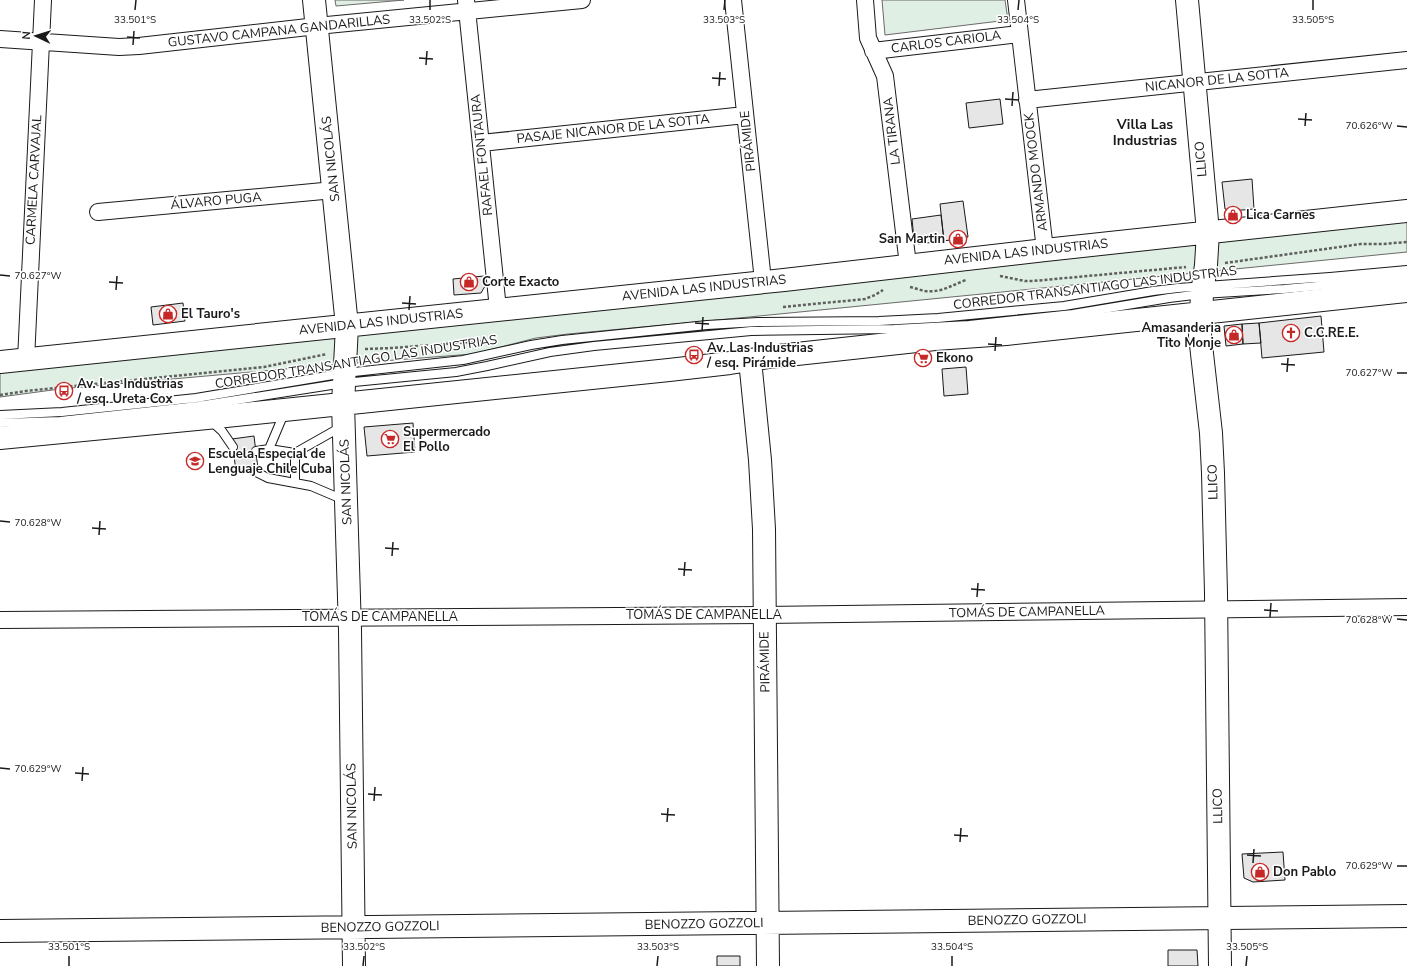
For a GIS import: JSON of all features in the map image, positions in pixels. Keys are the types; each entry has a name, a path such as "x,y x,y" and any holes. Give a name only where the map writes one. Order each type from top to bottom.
{"street":[{"name":"CARMELA CARVAJAL","path":"26,360 43,0"},
{"name":"SAN NICOLÁS","path":"314,0 347,326 344,426 350,617 354,966"},
{"name":"GUSTAVO CAMPANA GANDARILLAS","path":"0,40 119,47 139,46 317,26 467,6 574,0"},
{"name":"PIRÁMIDE","path":"733,0 763,281"},
{"name":"LA TIRANA","path":"865,0 868,38 886,76 908,265"},
{"name":"ARMANDO MOOCK","path":"1016,0 1045,250"},
{"name":"LLICO","path":"1187,0 1208,232 1200,336 1211,441 1216,609 1220,966"},
{"name":"RAFAEL FONTAURA","path":"467,6 498,309"},
{"name":"CARLOS CARIOLA","path":"873,51 1019,34"},
{"name":"NICANOR DE LA SOTTA","path":"1027,100 1407,60"},
{"name":"PASAJE NICANOR DE LA SOTTA","path":"481,143 745,115"},
{"name":"ÁLVARO PUGA","path":"98,212 334,190"},
{"name":"AVENIDA LAS INDUSTRIAS","path":"0,362 347,326 1407,211"},
{"path":"0,438 286,410 344,386 670,370 1202,297 1407,291"},
{"name":"PIRÁMIDE","path":"750,360 763,491 768,966"},
{"name":"TOMÁS DE CAMPANELLA","path":"0,620 764,615 1407,607"},
{"name":"BENOZZO GOZZOLI","path":"0,931 1407,916"}],"lane":[{"name":"CORREDOR TRANSANTIAGO LAS INDUSTRIAS","path":"1202,297 1330,277 1407,270"},
{"name":"CORREDOR TRANSANTIAGO LAS INDUSTRIAS","path":"0,423 60,421 198,406 344,386 491,355 531,345 562,340 706,325 758,322 850,322 915,319 1064,306 1153,291 1202,297 1407,278"},
{"name":"CORREDOR TRANSANTIAGO LAS INDUSTRIAS","path":"0,415 62,412 226,394 285,382 344,386"},
{"path":"269,449 286,410"},
{"path":"207,418 222,431 233,447"},
{"path":"256,451 269,449 295,452 344,426"},
{"path":"295,452 295,483"},
{"path":"252,470 268,478 311,486 347,502"}],"green space":[{"path":"335,0 404,0 336,6"},
{"path":"882,0 1005,0 1008,20 885,35"},
{"path":"1407,221 1407,252 568,334 536,338 473,354 60,389 0,397 0,370"}],"building":[{"path":"1000,99 1003,124 969,128 966,103"},
{"path":"1252,179 1254,209 1230,211 1225,209 1222,182"},
{"path":"963,201 968,237 944,241 940,204"},
{"path":"941,215 944,241 918,244 914,239 912,219"},
{"name":"Corte Exacto","path":"484,276 485,286 481,293 454,295 453,279"},
{"name":"El Tauro's","path":"183,303 185,321 153,325 151,307"},
{"name":"C.C.RE.E.","path":"1321,316 1324,352 1262,358 1259,323"},
{"path":"1259,323 1261,343 1243,344 1242,324"},
{"name":"Amasanderia Tito Monje","path":"1242,324 1243,344 1226,346 1224,326"},
{"path":"966,367 968,394 944,396 942,369"},
{"name":"Supermercado El Pollo","path":"413,423 415,452 367,456 364,427"},
{"path":"254,436 258,469 236,472 232,439"},
{"path":"1283,852 1285,880 1253,882 1244,878 1242,854"},
{"path":"1168,950 1197,950 1198,966 1168,966"},
{"path":"717,956 740,956 740,966 717,966"}],"place":[{"name":"Lica Carnes","path":"1233,215"},
{"name":"San Martin","path":"958,239"},
{"name":"Corte Exacto","path":"469,282"},
{"name":"El Tauro's","path":"168,314"},
{"name":"C.C.RE.E.","path":"1291,333"},
{"name":"Amasanderia Tito Monje","path":"1234,335"},
{"name":"Av. Las Industrias / esq. Pirámide","path":"694,355"},
{"name":"Ekono","path":"923,358"},
{"name":"Av. Las Industrias / esq. Ureta Cox","path":"64,391"},
{"name":"Supermercado El Pollo","path":"390,439"},
{"name":"Escuela Especial de Lenguaje Chile Cuba","path":"195,461"},
{"name":"Don Pablo","path":"1260,872"}],"district":[{"name":"Villa Las Industrias","path":"1145,132"}]}
